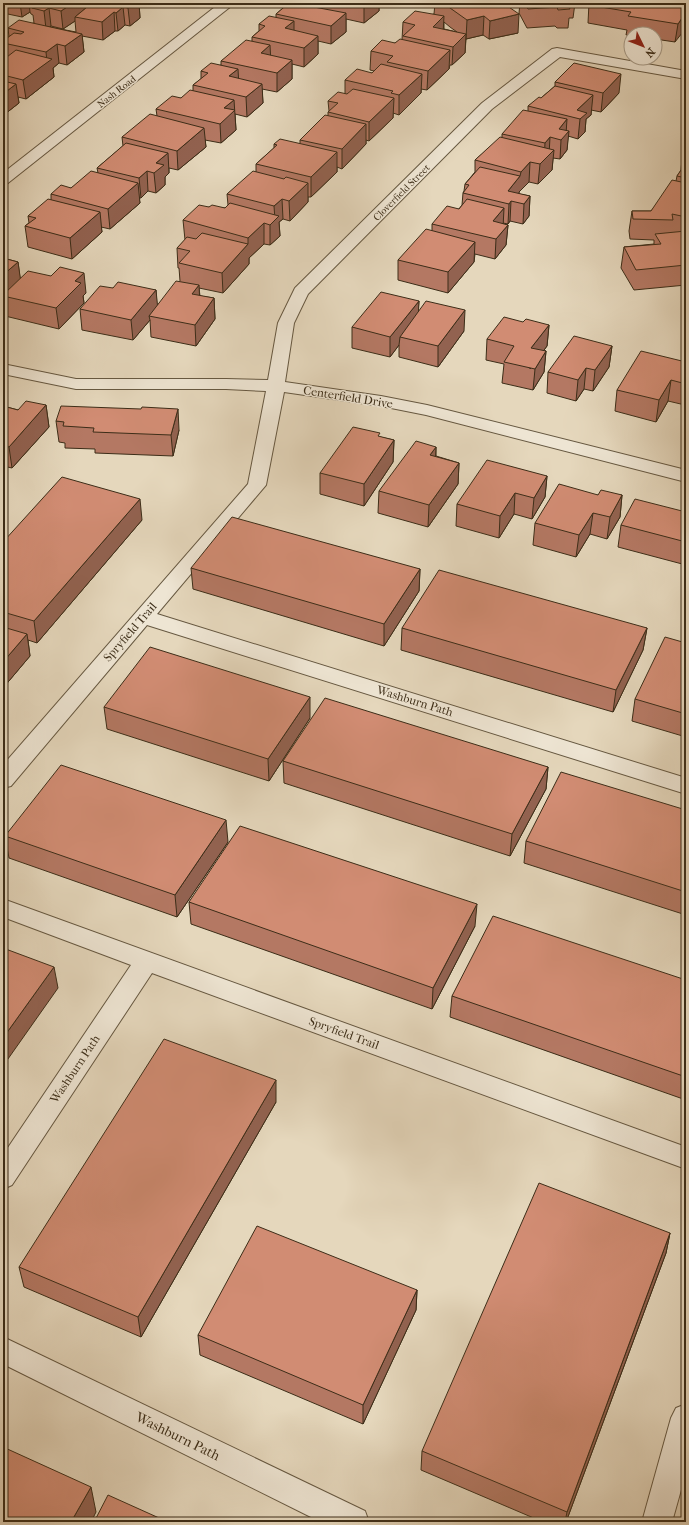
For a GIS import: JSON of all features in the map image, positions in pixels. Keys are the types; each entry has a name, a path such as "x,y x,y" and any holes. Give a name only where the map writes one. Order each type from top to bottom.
{"street":[{"name":"Nash Road","path":"3,180 225,3"},
{"name":"Cloverfield Street","path":"257,485 276,386 286,323 301,292 487,106 557,52 686,75"},
{"name":"Centerfield Drive","path":"3,369 76,384 226,384 276,386 381,401 428,410 686,476"},
{"name":"Spryfield Trail","path":"3,780 257,485"},
{"name":"Washburn Path","path":"143,617 686,786"},
{"name":"Spryfield Trail","path":"3,908 686,1158"},
{"name":"Washburn Path","path":"3,1177 148,961"},
{"name":"Washburn Path","path":"3,1350 354,1522"},
{"path":"657,1522 686,1418"}],"building":[{"path":"40,3 73,3 61,11 49,8 44,11 32,8"},
{"path":"92,3 134,3 128,8 123,7 116,13 114,12 102,22 75,17"},
{"path":"289,3 319,3 314,7 346,13 331,26 276,14"},
{"path":"443,3 503,3 519,14 490,21 484,16 467,20"},
{"path":"524,3 567,3 570,9 558,10 557,7 528,9"},
{"path":"591,3 670,3 686,6 686,12 678,24 628,16 631,12 589,5"},
{"path":"415,11 444,16 433,27 466,34 453,47 403,36 415,25 403,22"},
{"path":"269,16 294,21 285,28 318,36 304,48 252,37 265,26 259,24"},
{"path":"19,20 82,34 65,46 57,44 46,52 3,43 3,41 14,33 21,34 24,32 8,28"},
{"path":"400,39 450,50 428,71 387,62 393,56 371,51 382,40 395,43"},
{"path":"246,40 270,45 261,53 292,60 277,73 221,61"},
{"path":"16,50 52,59 23,80 3,75 3,60"},
{"path":"211,63 238,69 229,76 262,84 246,97 193,85 208,73 201,71"},
{"path":"574,63 621,74 603,93 555,82"},
{"path":"381,64 422,74 399,95 391,93 393,91 345,80 357,69 372,73"},
{"path":"3,81 16,84 3,94"},
{"path":"555,86 593,95 577,110 587,113 580,119 528,106 539,97 541,98"},
{"path":"353,89 394,98 369,122 328,112 338,103 328,101 338,92 347,94"},
{"path":"190,90 234,100 224,108 235,110 220,124 156,109 172,96 181,98"},
{"path":"523,110 567,119 559,129 569,131 561,140 550,137 545,143 502,134"},
{"path":"150,114 204,128 177,151 122,137"},
{"path":"325,115 366,124 342,149 300,140"},
{"path":"500,137 554,150 540,164 530,162 521,172 475,160"},
{"path":"280,139 337,152 311,177 256,164 277,145 274,144"},
{"path":"126,143 168,153 156,163 164,165 154,173 147,171 139,178 97,168"},
{"path":"686,154 686,160 682,159"},
{"path":"686,163 686,178 677,176"},
{"path":"480,167 520,176 508,191 530,196 524,204 511,201 509,204 463,193 469,185 465,184"},
{"path":"91,171 138,183 108,209 51,194 61,185 71,188"},
{"path":"253,171 284,179 286,177 308,183 289,201 282,199 274,206 227,194"},
{"path":"672,180 686,183 686,217 672,214 673,220 633,219 632,211 651,211"},
{"path":"48,199 100,212 70,238 25,226 36,218 28,216"},
{"path":"467,199 504,208 493,221 508,225 496,239 432,224 447,206 459,209"},
{"path":"230,203 279,216 270,225 264,223 248,238 183,220 199,205 209,207 212,205 225,208"},
{"path":"426,229 475,242 448,272 398,260"},
{"path":"686,231 686,265 636,270 624,247 661,244 655,234"},
{"path":"202,233 248,244 222,273 179,263 190,251 177,248 187,237 196,239"},
{"path":"3,258 18,262 3,275"},
{"path":"60,267 84,273 75,281 81,283 56,308 3,296 28,271 51,276"},
{"path":"176,281 199,285 192,294 214,298 195,325 149,316"},
{"path":"118,282 156,290 131,320 80,309 100,286 113,288"},
{"path":"381,292 419,301 390,337 352,327"},
{"path":"426,301 465,310 438,346 400,337"},
{"path":"504,317 523,322 526,319 549,325 531,348 546,351 535,369 504,362 514,346 487,339"},
{"path":"574,336 612,346 595,370 586,368 578,380 548,372"},
{"path":"641,351 686,362 686,384 671,380 659,400 617,390"},
{"path":"26,401 46,405 9,447 3,445 3,406 18,410"},
{"path":"61,406 178,409 171,435 93,432 94,428 63,426 64,422 56,421"},
{"path":"353,427 380,433 378,436 394,440 364,484 320,473"},
{"path":"416,441 436,447 430,455 459,463 429,505 379,491"},
{"path":"487,460 547,476 534,498 515,493 500,516 457,504"},
{"path":"62,477 140,499 34,621 3,612 3,542"},
{"path":"559,484 598,495 601,490 622,495 610,517 593,513 579,535 535,523"},
{"path":"635,499 686,512 686,542 621,525"},
{"path":"232,517 420,569 384,624 191,568"},
{"path":"439,570 647,628 616,690 402,628"},
{"path":"3,627 27,634 3,662"},
{"path":"665,637 686,643 686,714 635,699"},
{"path":"150,647 310,697 268,759 104,707"},
{"path":"325,698 548,767 512,834 283,761"},
{"path":"61,765 226,820 175,895 5,836"},
{"path":"561,772 686,810 686,892 526,841"},
{"path":"240,826 477,904 433,988 189,902"},
{"path":"493,916 686,980 686,1077 452,996"},
{"path":"3,948 54,967 3,1038"},
{"path":"164,1039 276,1080 138,1317 19,1267"},
{"path":"539,1183 670,1233 567,1512 422,1451"},
{"path":"257,1226 417,1290 363,1405 198,1335"},
{"path":"3,1447 91,1487 71,1522 3,1522"},
{"path":"108,1495 168,1522 94,1522"}]}
